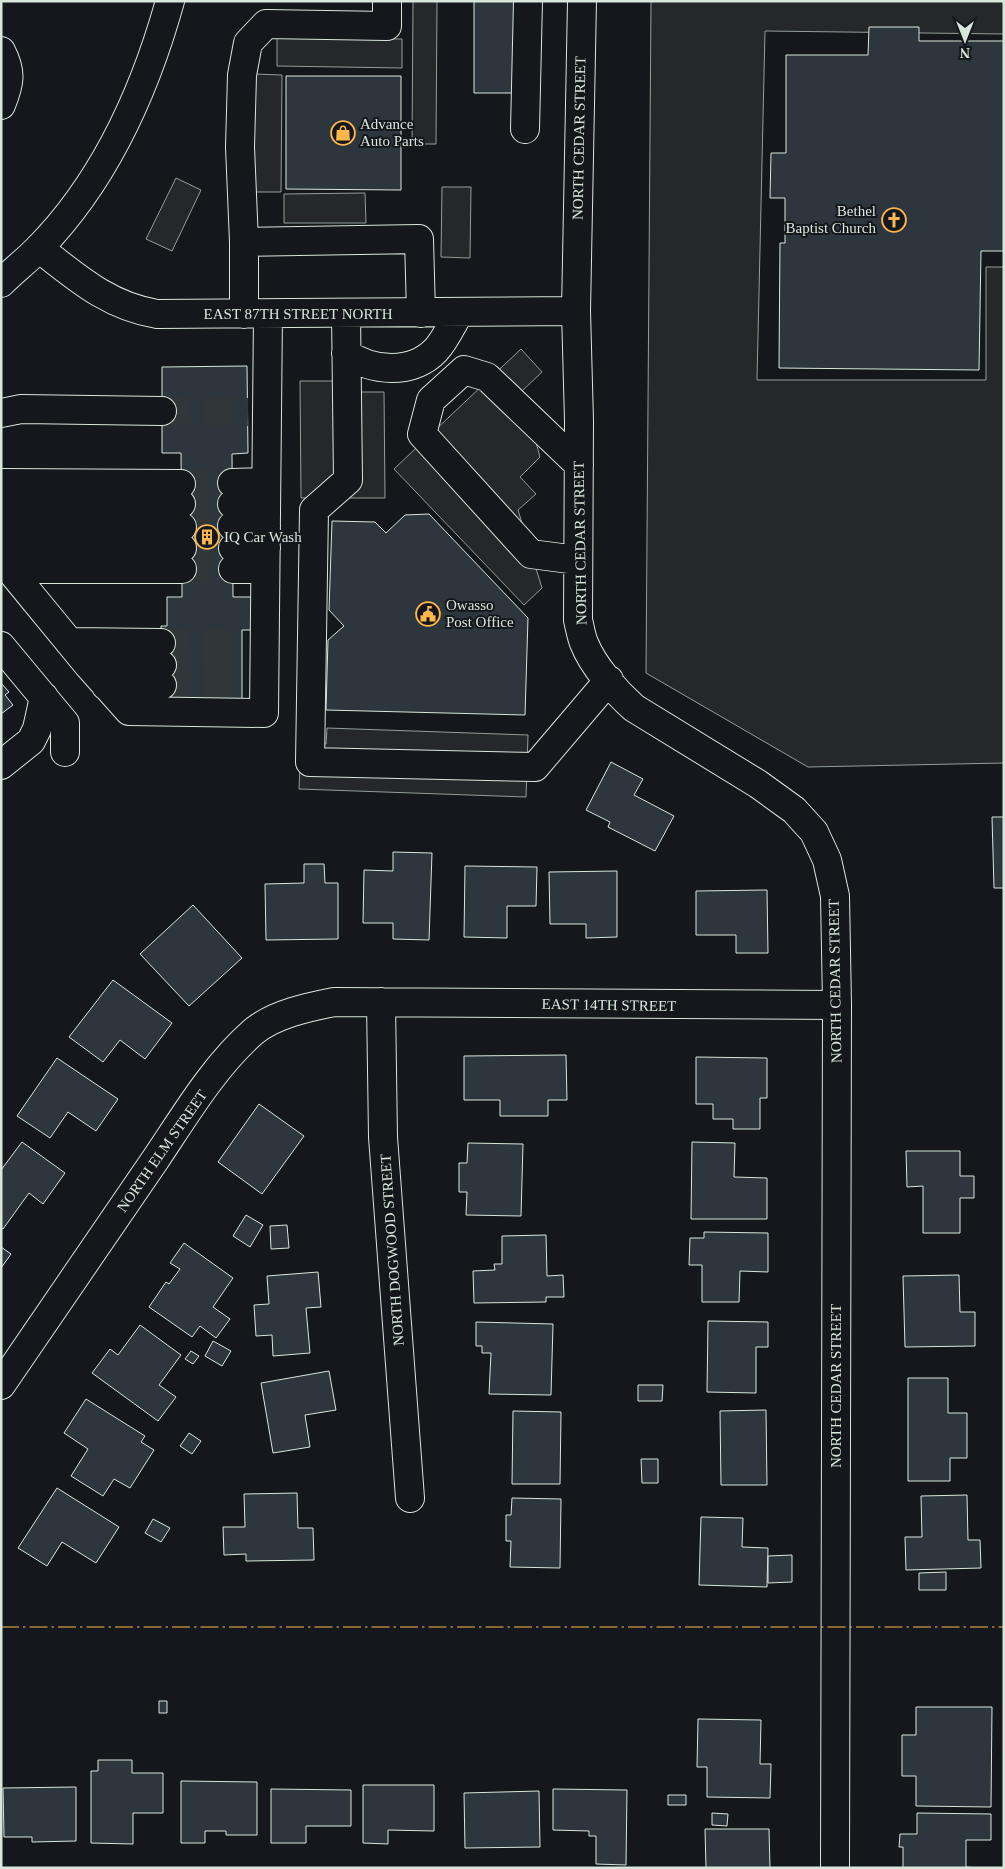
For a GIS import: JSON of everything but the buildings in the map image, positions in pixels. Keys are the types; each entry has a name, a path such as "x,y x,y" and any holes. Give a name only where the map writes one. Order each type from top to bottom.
{"street":[{"path":"1,283 39,248 73,208 108,156 145,76 170,1"},
{"path":"182,536 9,566 98,676 129,711 264,713 253,664 266,536 257,412 256,314 244,242 240,147 242,74 248,43 266,24 387,26 387,1"},
{"path":"525,129 528,1"},
{"name":"NORTH CEDAR STREET","path":"582,1 576,311 579,421 578,620 584,643 608,680 634,708 758,784 794,810 814,832 827,860 835,896 837,1005 835,1868"},
{"path":"1,51 6,60 10,76 1,104"},
{"path":"244,242 419,239 421,313"},
{"name":"EAST 87TH STREET NORTH","path":"39,248 91,288 122,306 156,314 576,311"},
{"path":"346,313 348,480 314,510 310,762 535,767 608,680"},
{"path":"346,353 357,361 369,366 402,368 417,364 438,348 459,313"},
{"path":"577,560 531,554 422,434 431,400 464,370 487,377 578,465"},
{"path":"1,413 21,409 162,411"},
{"path":"1,483 182,536"},
{"path":"1,505 182,536"},
{"path":"1,527 182,536"},
{"path":"232,536 266,536"},
{"path":"232,536 266,536"},
{"path":"232,536 266,536"},
{"path":"70,642 162,665 98,676"},
{"path":"1,646 65,723 65,752"},
{"path":"1,765 31,741 37,729 44,697"},
{"name":"NORTH ELM STREET","path":"1,1385 195,1102 229,1056 255,1030 281,1016 334,1002 381,1002"},
{"name":"EAST 14TH STREET","path":"381,1002 837,1005"},
{"name":"NORTH DOGWOOD STREET","path":"381,1002 383,1138 410,1498"}],"shaded area":[{"path":"413,1 437,1 436,144 412,144"},
{"path":"651,1 1004,1 1004,34 765,31 757,380 986,380 986,267 1004,267 1004,763 808,767 646,673"},
{"path":"277,38 402,39 402,68 277,66"},
{"path":"254,74 282,75 281,192 253,192"},
{"path":"176,178 201,190 172,251 146,239"},
{"path":"442,187 471,187 470,258 441,257"},
{"path":"365,193 366,223 284,223 284,194"},
{"path":"521,349 542,372 522,391 540,457 520,477 536,494 518,510 542,588 524,605 394,469"},
{"path":"300,381 359,381 360,392 384,392 385,498 301,498"},
{"path":"327,728 528,735 526,797 299,789 301,743 326,744"}],"tunnel":[{"path":"162,411 248,412"},
{"path":"181,484 232,483"},
{"path":"181,504 232,504"},
{"path":"182,527 232,526"},
{"path":"182,548 233,548"},
{"path":"182,569 233,569"},
{"path":"161,643 242,643"},
{"path":"162,665 242,665"},
{"path":"162,685 242,685"}],"power":[{"path":"1,1627 1004,1627"}],"place":[{"name":"Advance Auto Parts","path":"343,133"},
{"name":"Bethel Baptist Church","path":"894,220"},
{"name":"IQ Car Wash","path":"207,537"},
{"name":"Owasso Post Office","path":"428,614"}]}
